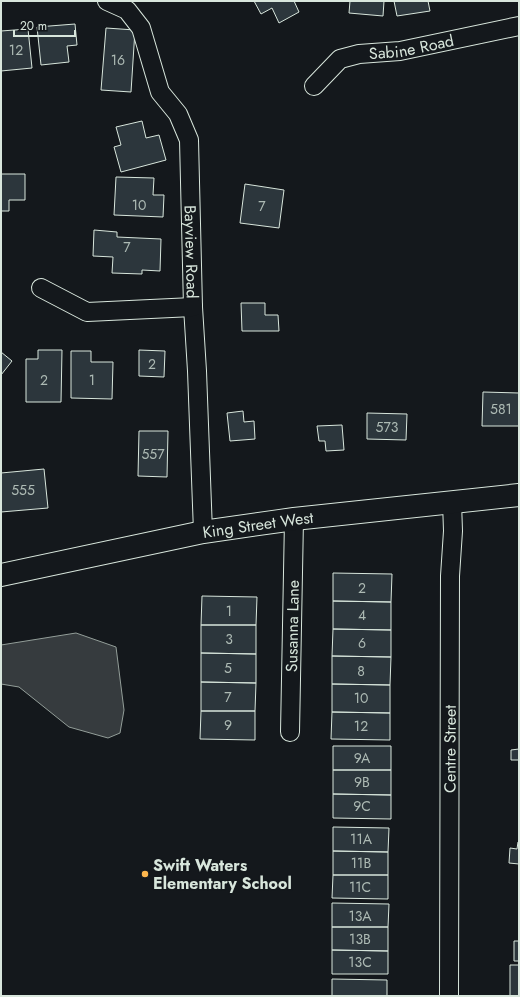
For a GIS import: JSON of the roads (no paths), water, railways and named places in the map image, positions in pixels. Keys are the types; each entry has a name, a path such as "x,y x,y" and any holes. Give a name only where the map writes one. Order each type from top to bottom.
{"main road":[{"name":"King Street West","path":"1,575 203,532 294,519 519,495"}],"street":[{"name":"Bayview Road","path":"107,1 127,10 141,28 160,92 178,114 188,140 193,308 203,532"},
{"name":"Sabine Road","path":"314,86 340,59 359,54 400,51 519,26"},
{"path":"41,288 87,312 193,308"},
{"name":"Centre Street","path":"449,996 450,576 453,531 452,502"},
{"name":"Susanna Lane","path":"290,732 294,519"}],"place":[{"name":"Swift Waters Elementary School","path":"145,874"}]}
